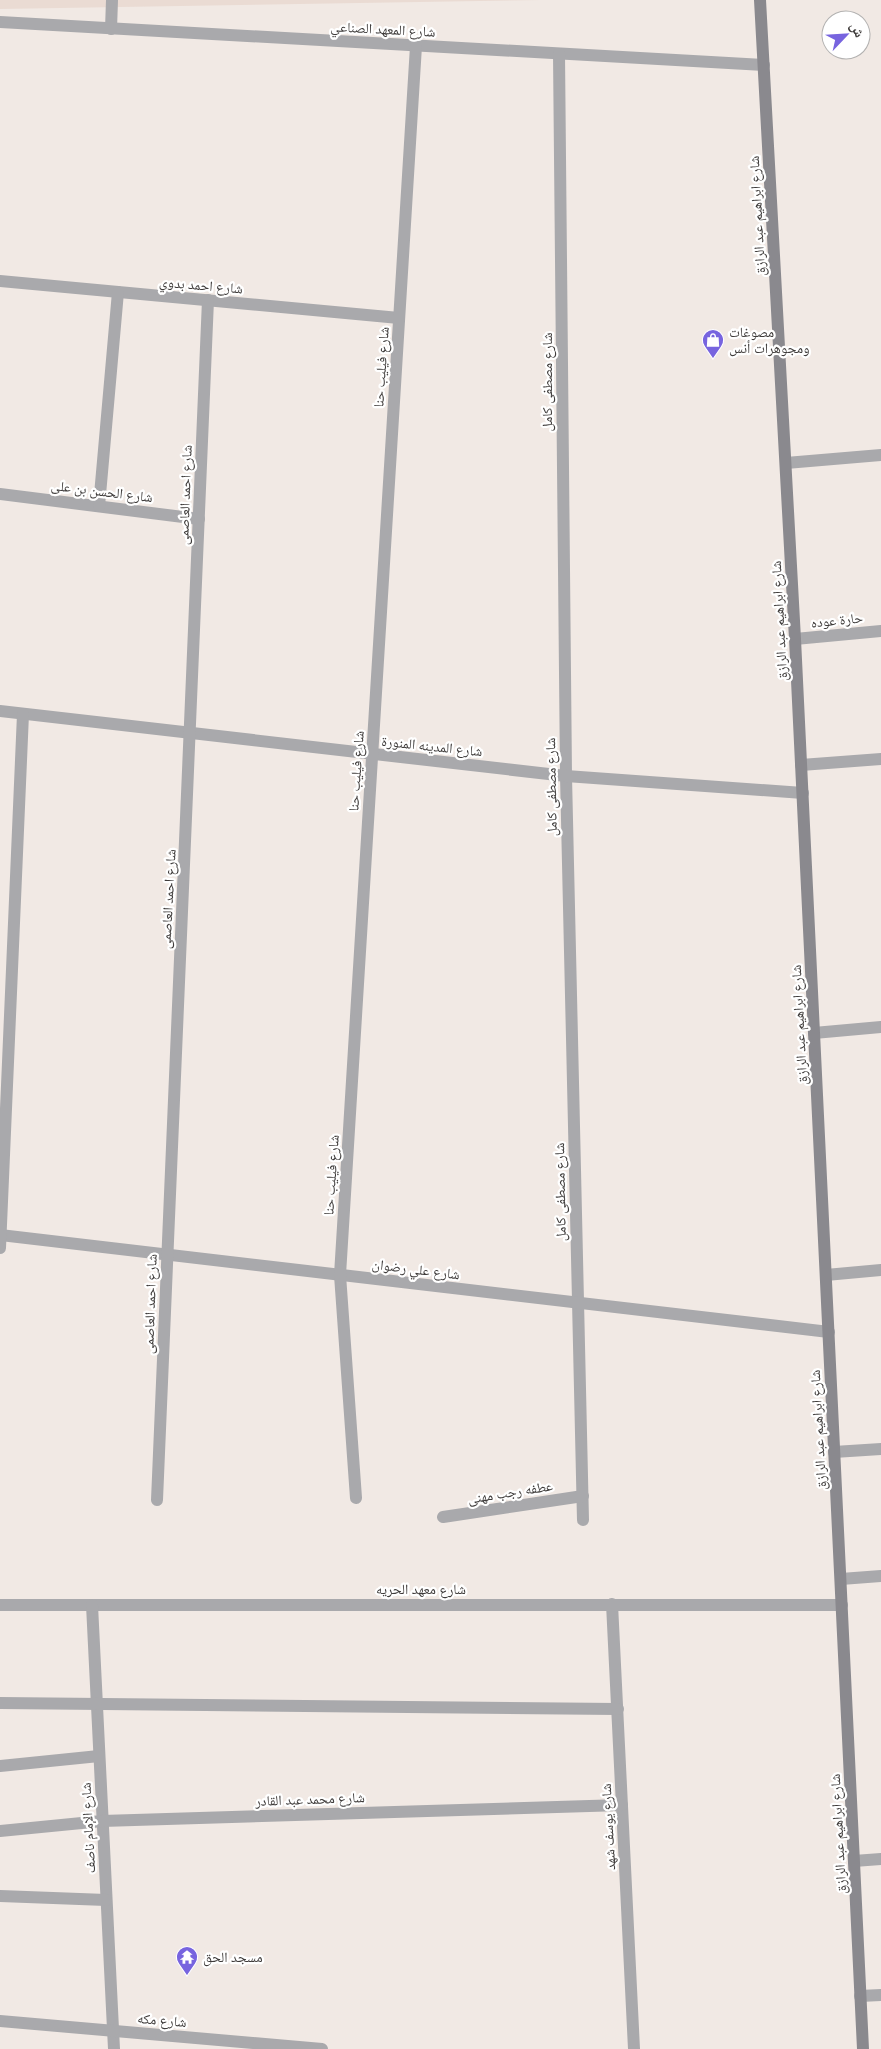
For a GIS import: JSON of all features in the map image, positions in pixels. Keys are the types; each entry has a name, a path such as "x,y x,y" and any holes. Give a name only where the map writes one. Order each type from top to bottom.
{"main road":[{"name":"شارع ابراهيم عبد الرازق","path":"760,0 803,793 863,2049"}],"street":[{"path":"111,29 112,0"},
{"name":"شارع المعهد الصناعي","path":"0,22 764,65"},
{"name":"شارع فيليب حنا","path":"356,1498 340,1275 416,46"},
{"name":"شارع مصطفى كامل","path":"559,54 566,776 583,1520"},
{"name":"شارع احمد بدوي","path":"0,281 399,318"},
{"path":"99,506 118,292"},
{"name":"شارع احمد العاصمى","path":"157,1500 208,300"},
{"path":"786,463 881,455"},
{"name":"شارع الحسن بن على","path":"0,494 200,519"},
{"name":"حارة عوده","path":"795,639 881,630"},
{"name":"شارع المدينه المنورة","path":"0,712 566,776 803,793"},
{"path":"0,1248 23,714"},
{"path":"801,765 881,759"},
{"path":"814,1033 881,1027"},
{"name":"شارع علي رضوان","path":"0,1235 829,1332"},
{"path":"826,1275 881,1270"},
{"path":"834,1452 881,1449"},
{"name":"عطفه رجب مهنى","path":"443,1517 582,1496"},
{"path":"840,1578 881,1576"},
{"name":"شارع يوسف شهد","path":"612,1604 634,2049"},
{"name":"شارع معهد الحريه","path":"0,1605 842,1605"},
{"name":"شارع الإمام ناصف","path":"92,1605 114,2049"},
{"path":"0,1703 618,1709"},
{"path":"0,1766 99,1756"},
{"name":"شارع محمد عبد القادر","path":"0,1831 102,1821 622,1805"},
{"path":"854,1861 881,1859"},
{"path":"0,1896 106,1900"},
{"path":"860,1996 881,1994"},
{"name":"شارع مكه","path":"0,2021 322,2049"}],"shaded area":[{"path":"0,0 541,0 0,9"}],"place":[{"name":"مصوغات ومجوهرات أنس","path":"713,359"},
{"name":"مسجد الحق","path":"187,1976"}]}
